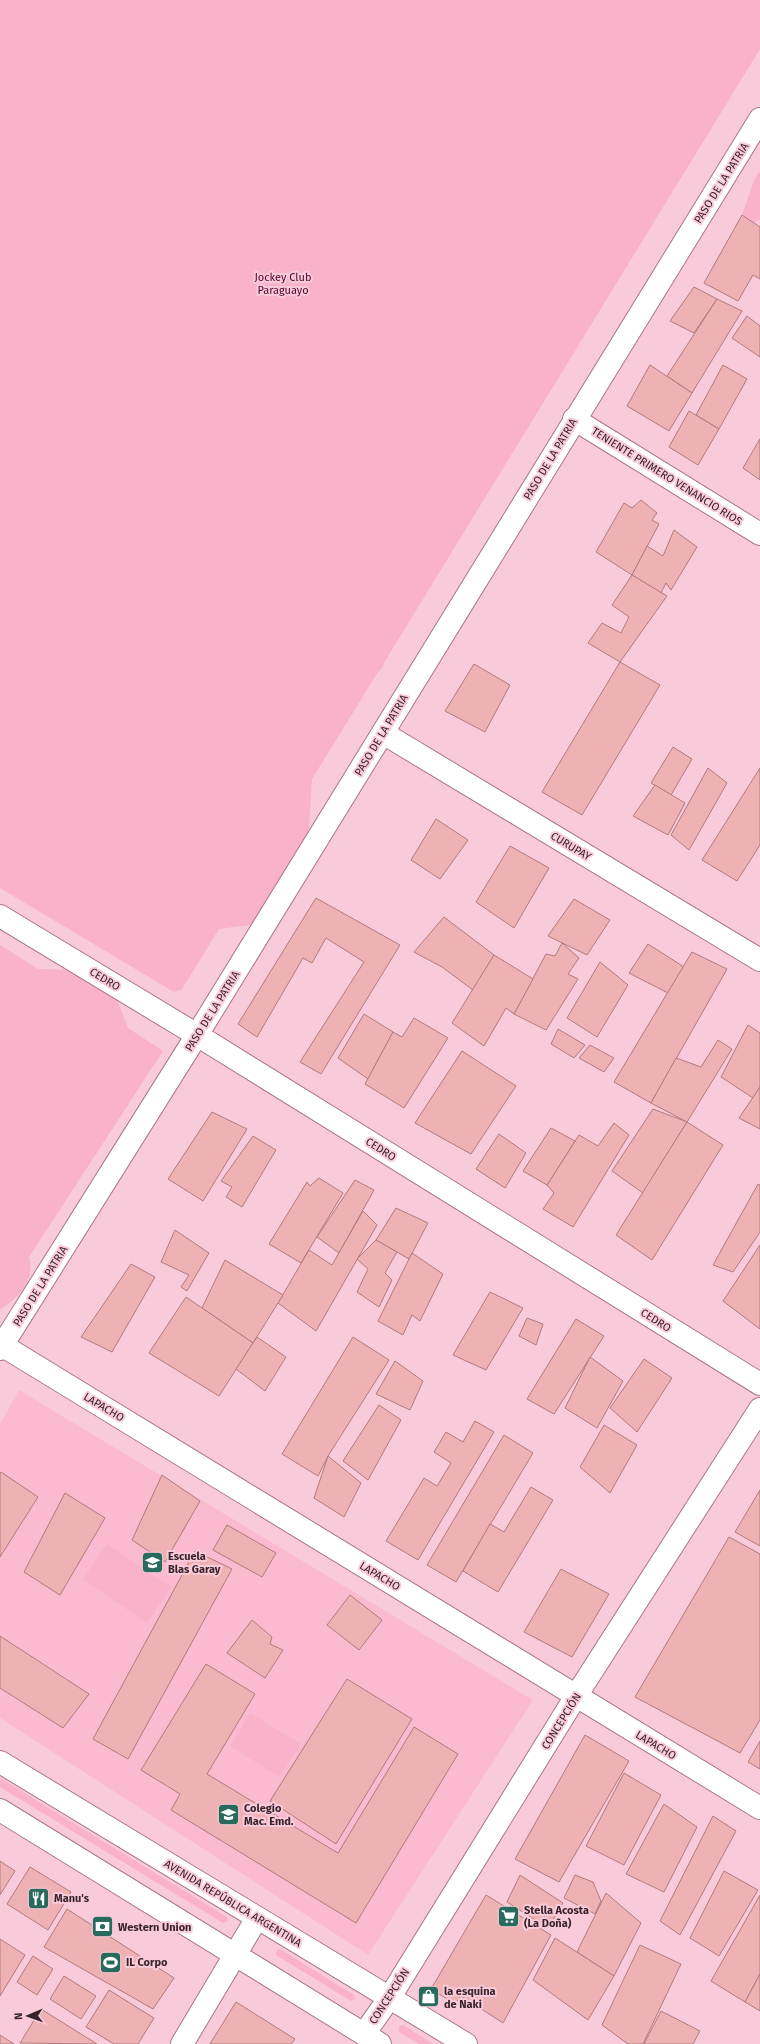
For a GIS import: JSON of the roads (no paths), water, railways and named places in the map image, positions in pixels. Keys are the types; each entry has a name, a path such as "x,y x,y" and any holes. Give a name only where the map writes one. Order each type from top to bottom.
{"main road":[{"name":"PASO DE LA PATRIA","path":"1,1346 197,1035 574,419 760,120"},
{"name":"TENIENTE PRIMERO VENANCIO RIOS","path":"574,419 760,534"},
{"name":"CURUPAY","path":"383,733 760,960"},
{"name":"CEDRO","path":"0,916 197,1035 760,1384"},
{"name":"LAPACHO","path":"1,1346 760,1808"},
{"name":"CONCEPCIÓN","path":"372,2039 390,1997 576,1696 760,1409"},
{"name":"AVENIDA REPÚBLICA ARGENTINA","path":"0,1762 466,2044"},
{"path":"0,1810 372,2039"},
{"path":"182,2044 257,1918"}],"place":[{"name":"Escuela Blas Garay","path":"153,1562"},
{"name":"Colegio Mac. Emd.","path":"229,1814"},
{"name":"Manu's","path":"39,1898"},
{"name":"Stella Acosta (La Doña)","path":"509,1916"},
{"name":"Western Union","path":"103,1927"},
{"name":"IL Corpo","path":"111,1962"},
{"name":"la esquina de Naki","path":"429,1997"}],"park label":[{"name":"Jockey Club Paraguayo","path":"283,283"}]}
